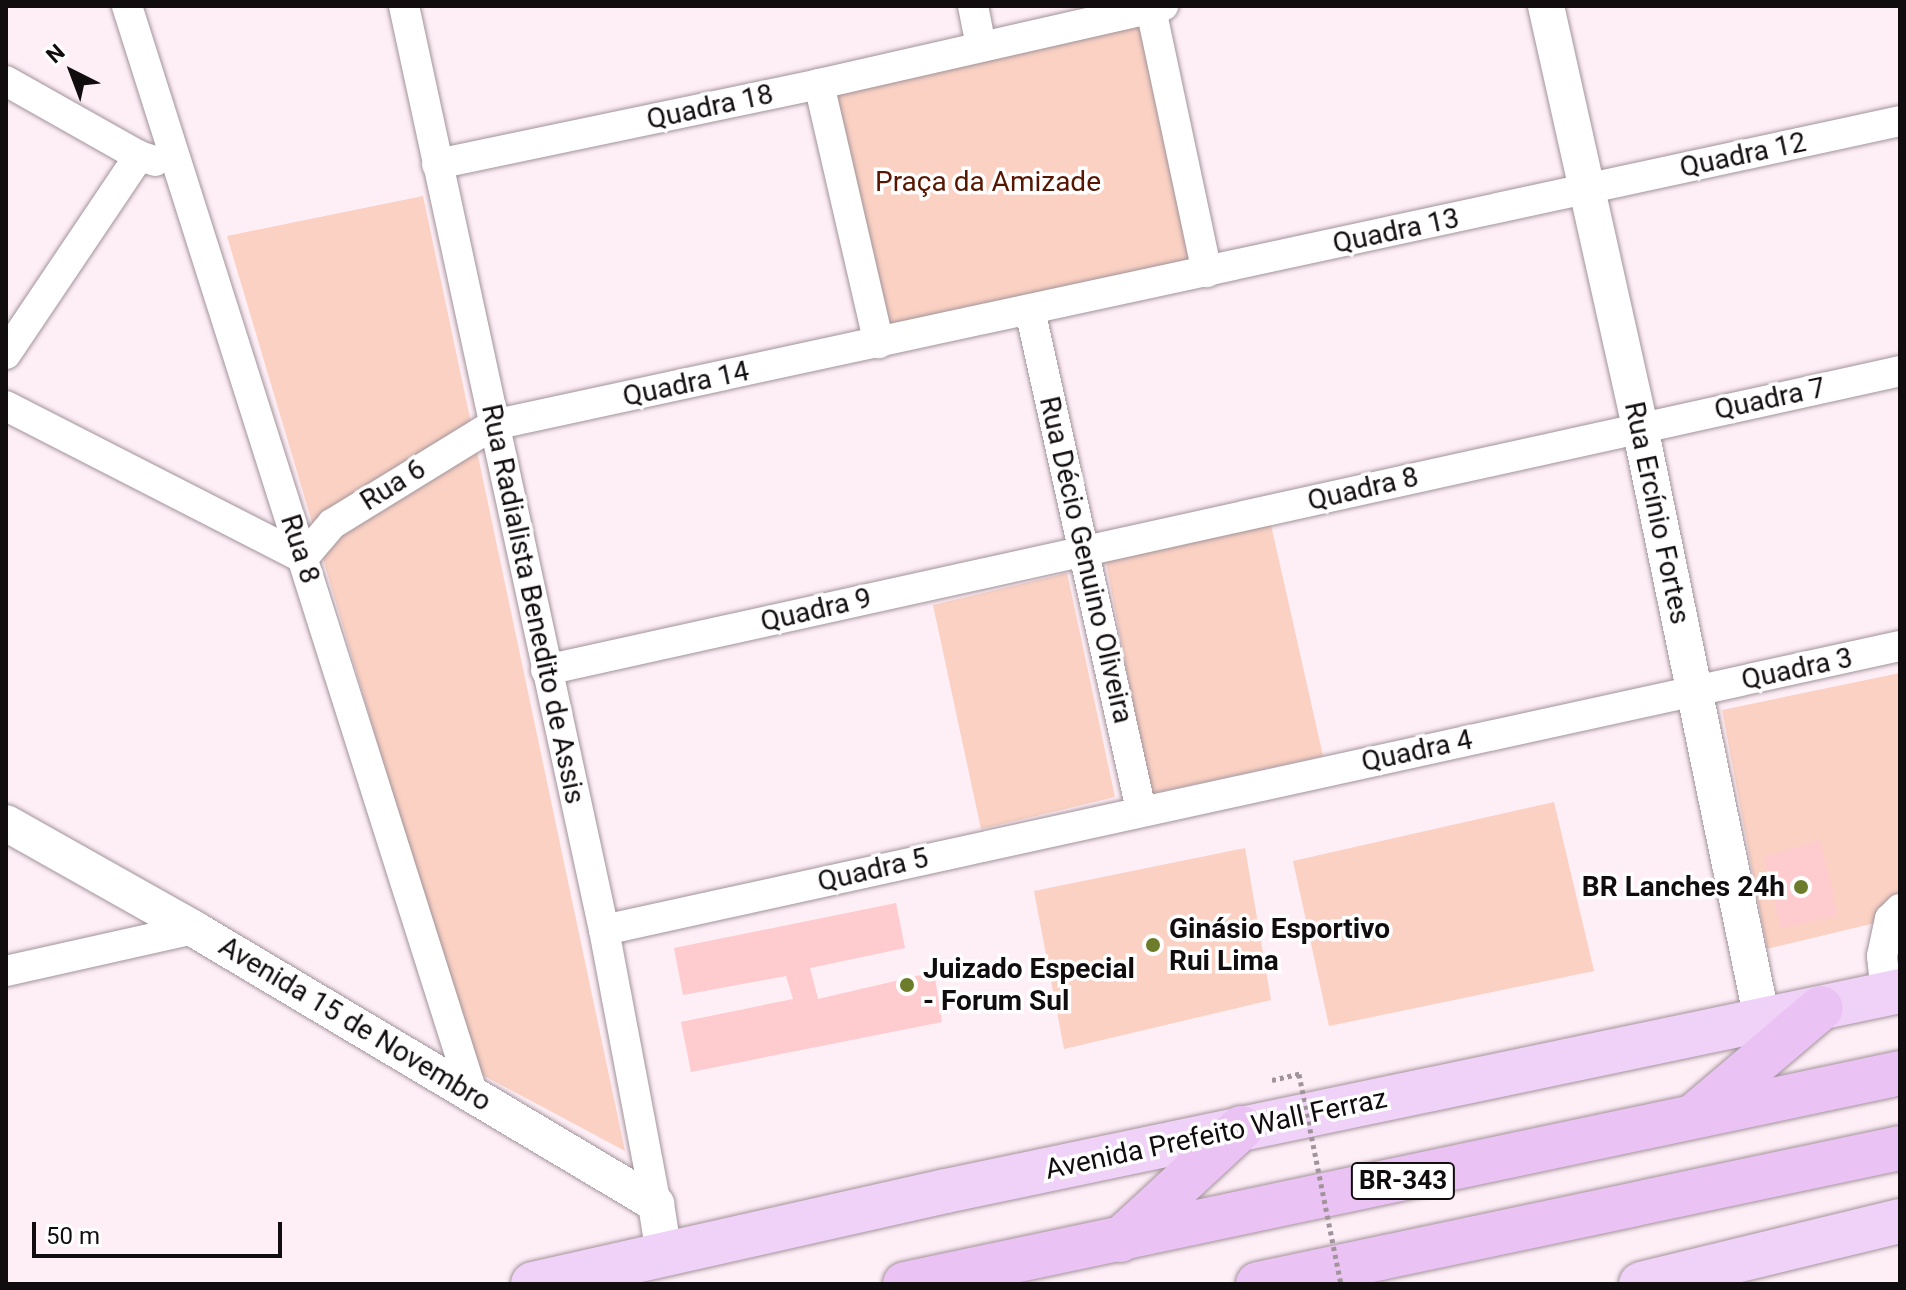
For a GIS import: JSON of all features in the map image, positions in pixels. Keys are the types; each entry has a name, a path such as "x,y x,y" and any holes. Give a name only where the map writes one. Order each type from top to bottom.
{"highway":[{"path":"1691,1118 1821,1008"},
{"name":"BR-343","path":"905,1284 1900,1073"},
{"path":"1120,1240 1241,1128"},
{"name":"BR-343","path":"1258,1284 1900,1148"}],"main road":[{"name":"Avenida Prefeito Wall Ferraz","path":"533,1284 1241,1128 1893,992"},
{"path":"1641,1284 1900,1221"}],"street":[{"name":"Rua 8","path":"127,6 472,1092"},
{"name":"Rua Radialista Benedito de Assis","path":"404,6 604,930 656,1204"},
{"path":"973,6 981,46"},
{"name":"Rua Ercínio Fortes","path":"1546,6 1640,427 1762,1020"},
{"path":"1157,7 1207,272"},
{"name":"Quadra 18","path":"437,164 819,84 1157,7"},
{"path":"6,81 139,156 176,167"},
{"path":"819,84 879,343"},
{"name":"Quadra 12","path":"1586,190 1900,121"},
{"path":"6,354 139,156"},
{"name":"Quadra 13","path":"1030,310 1586,190"},
{"name":"Quadra 14","path":"493,425 1030,310"},
{"name":"Rua Décio Genuino Oliveira","path":"1030,310 1086,550 1141,810"},
{"name":"Quadra 7","path":"1640,427 1900,371"},
{"path":"6,406 303,558"},
{"name":"Rua 6","path":"303,558 332,524 493,425"},
{"name":"Quadra 8","path":"1086,550 1640,427"},
{"name":"Quadra 9","path":"546,670 1086,550"},
{"name":"Quadra 3","path":"1693,692 1900,646"},
{"name":"Quadra 4","path":"1141,810 1693,692"},
{"name":"Quadra 5","path":"604,930 1141,810"},
{"name":"Avenida 15 de Novembro","path":"6,823 194,929 656,1204"},
{"path":"1893,992 1882,956 1890,919 1900,909"},
{"path":"6,971 194,929"},
{"path":"656,1204 664,1254"}],"path":[{"path":"1299,1074 1341,1284"}],"green space":[{"name":"Praça da Amizade","path":"1142,22 1191,260 885,332 832,89"},
{"path":"423,196 625,1151 475,1071 227,236"},
{"path":"1271,525 1323,756 1150,794 1106,562"},
{"path":"1067,573 1115,797 981,829 933,605"},
{"path":"1900,673 1900,917 1767,949 1722,710"},
{"path":"1554,802 1594,971 1329,1026 1293,861"},
{"name":"Ginásio Esportivo Rui Lima","path":"1245,848 1271,1000 1064,1049 1034,891"}],"building":[{"name":"BR Lanches 24h","path":"1820,840 1838,916 1781,928 1764,857"},
{"name":"Juizado Especial - Forum Sul","path":"896,903 905,948 810,968 818,999 934,972 942,1022 691,1072 681,1022 793,999 786,976 683,995 674,948"}],"place":[{"name":"BR Lanches 24h","path":"1801,887"},
{"name":"Ginásio Esportivo Rui Lima","path":"1153,945"},
{"name":"Juizado Especial - Forum Sul","path":"907,985"}]}
